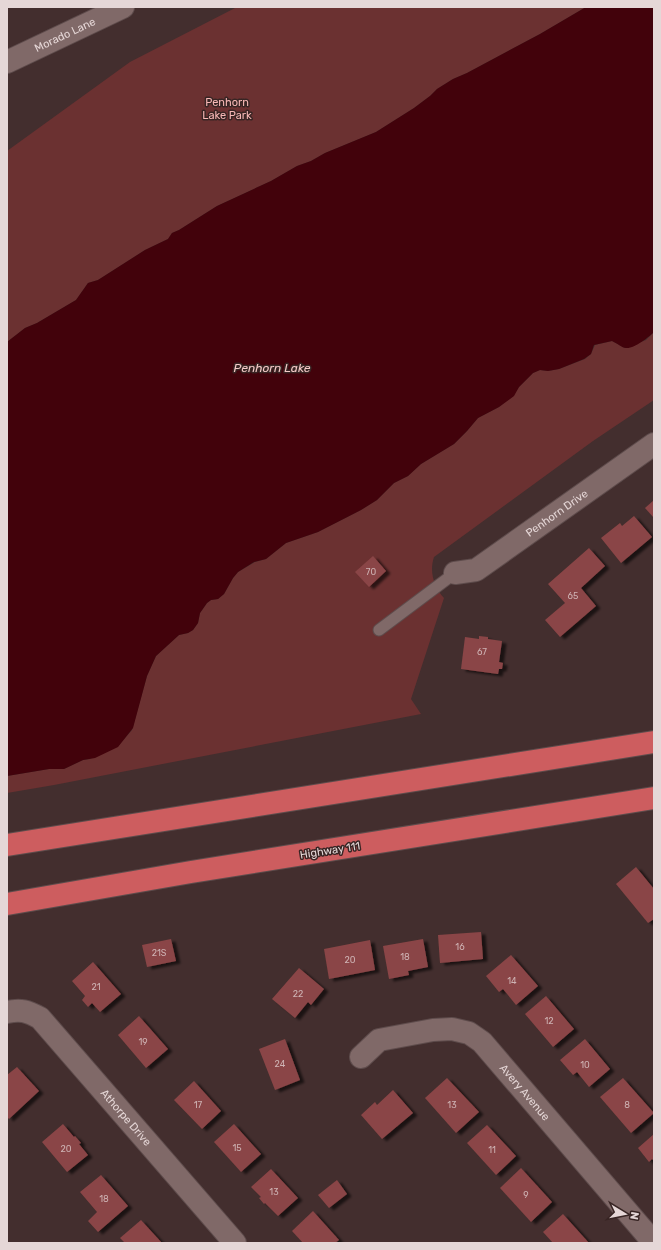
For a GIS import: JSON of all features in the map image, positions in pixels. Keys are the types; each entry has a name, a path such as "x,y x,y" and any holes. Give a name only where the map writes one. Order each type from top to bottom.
{"highway":[{"path":"7,845 654,742"},
{"name":"Highway 111","path":"7,904 199,871 654,798"}],"street":[{"name":"Morado Lane","path":"7,62 123,7"},
{"name":"Penhorn Drive","path":"455,573 476,570 654,444"},
{"name":"Athorpe Drive","path":"7,1012 16,1010 28,1011 40,1018 235,1243"},
{"name":"Avery Avenue","path":"361,1057 379,1040 433,1030 452,1029 469,1033 482,1042 654,1243"}],"lane":[{"path":"380,630 455,573"}],"green space":[{"name":"Penhorn Lake Park","path":"237,7 586,7 540,34 453,79 437,89 414,108 376,132 297,166 271,181 217,206 172,233 168,239 145,250 98,280 88,283 76,300 37,323 25,328 7,342 7,151 130,62"},
{"path":"654,332 654,400 593,441 434,557 432,568 433,579 440,594 444,598 411,699 421,714 7,793 7,776 49,769 64,769 118,746 132,730 147,676 156,656 179,635 193,630 198,623 200,613 207,603 211,600 218,599 224,594 238,572 255,562 266,559 286,543 318,532 377,500 394,483 408,476 421,464 454,444 478,418 499,407 513,396 519,387 533,373 540,370 548,371 559,369 585,359 591,354 595,345 612,341 625,348 646,340"}],"water":[{"name":"Penhorn Lake","path":"586,7 654,7 654,332 645,340 633,347 624,348 612,341 594,345 591,354 584,359 559,369 548,371 540,370 533,373 519,387 514,396 499,407 478,418 454,444 421,464 408,476 394,483 377,500 318,532 286,543 266,559 254,562 238,572 224,594 218,599 211,600 207,603 200,613 198,623 193,630 179,635 156,656 147,676 133,728 118,747 95,758 83,760 64,769 49,769 7,776 7,342 25,328 37,323 76,300 88,283 98,280 145,250 168,239 172,233 217,206 271,181 297,166 376,132 414,108 437,89 453,79 540,34"}],"building":[{"path":"654,500 654,518 645,508"},
{"path":"634,516 652,537 621,563 601,538 620,523 622,526"},
{"path":"589,548 605,566 581,588 596,606 560,637 545,620 565,603 548,584"},
{"path":"373,556 386,571 369,587 355,572"},
{"path":"479,636 502,641 499,662 503,663 502,669 499,669 498,674 461,669 465,637 479,639"},
{"path":"636,867 654,889 654,919 648,923 616,884"},
{"path":"481,932 483,959 440,963 438,935"},
{"path":"171,939 176,961 147,967 142,945"},
{"path":"423,939 428,967 408,971 409,975 389,979 383,946"},
{"path":"370,940 375,970 329,979 324,949"},
{"path":"511,955 538,986 516,1005 503,989 499,992 486,976"},
{"path":"93,962 121,994 100,1012 92,1003 88,1007 82,1000 85,996 72,981"},
{"path":"299,968 324,989 311,1005 308,1002 295,1018 272,999"},
{"path":"546,996 574,1029 553,1047 525,1014"},
{"path":"139,1016 168,1049 146,1068 118,1035"},
{"path":"285,1039 300,1080 275,1090 259,1049"},
{"path":"585,1039 610,1069 589,1087 577,1072 573,1075 560,1060"},
{"path":"17,1067 39,1091 9,1119 7,1117 7,1075"},
{"path":"447,1078 479,1112 456,1133 425,1098"},
{"path":"623,1078 654,1113 631,1133 600,1097"},
{"path":"194,1081 221,1111 202,1129 174,1100"},
{"path":"393,1090 413,1113 382,1139 361,1115 375,1102 377,1105"},
{"path":"63,1124 81,1143 79,1144 88,1155 67,1172 42,1142"},
{"path":"234,1124 261,1154 241,1172 214,1142"},
{"path":"487,1125 516,1156 496,1175 467,1143"},
{"path":"654,1134 654,1161 652,1159 649,1162 638,1148"},
{"path":"521,1168 552,1202 531,1222 500,1188"},
{"path":"271,1169 298,1198 278,1216 265,1203 264,1204 259,1198 261,1197 251,1187"},
{"path":"101,1175 128,1206 98,1232 88,1221 97,1212 80,1192"},
{"path":"337,1180 347,1194 329,1208 318,1195"},
{"path":"313,1211 339,1240 335,1243 303,1243 292,1231"},
{"path":"563,1214 589,1243 553,1243 543,1232"},
{"path":"141,1220 162,1243 125,1243 120,1238"}]}
